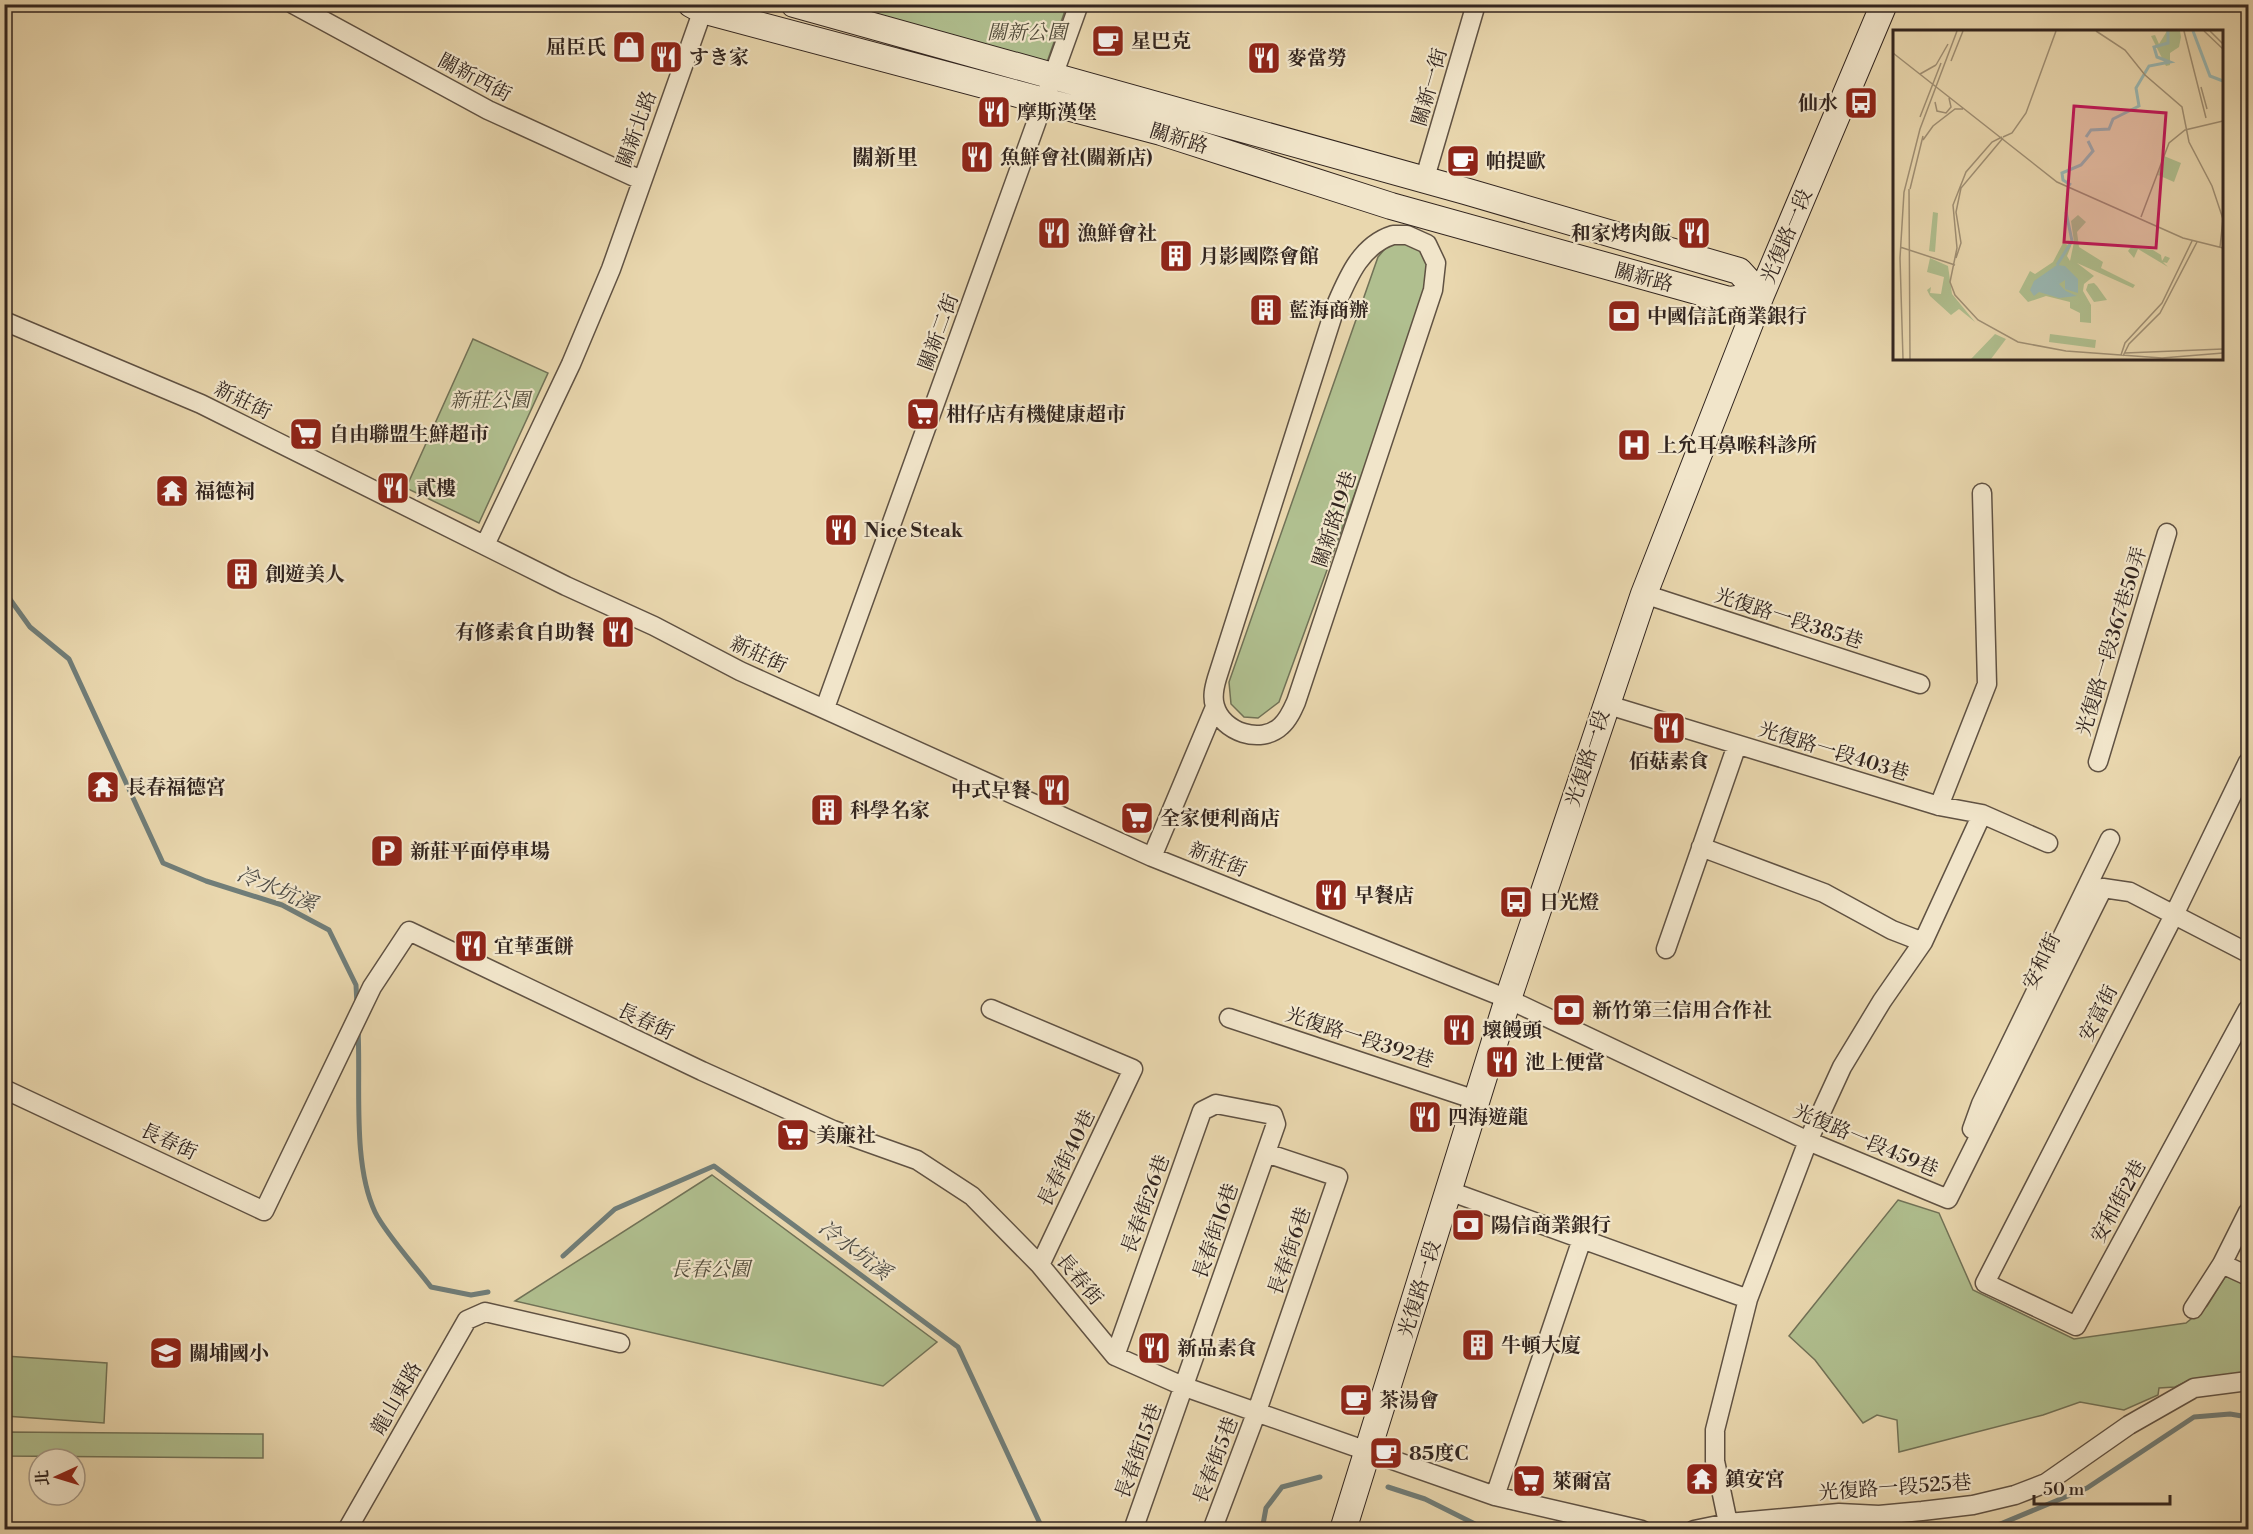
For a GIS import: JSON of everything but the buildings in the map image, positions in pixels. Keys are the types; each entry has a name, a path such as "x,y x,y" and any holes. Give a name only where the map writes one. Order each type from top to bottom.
{"street":[{"name":"關新西街","path":"293,4 488,110 641,180"},
{"name":"關新路","path":"794,4 1739,271 1761,295"},
{"name":"關新二街","path":"825,708 1079,4"},
{"name":"關新一街","path":"1424,181 1476,4"},
{"name":"光復路一段","path":"1343,1530 1508,999 1605,704 1644,594 1761,295 1884,4"},
{"name":"關新北路","path":"484,545 571,364 611,269 700,6"},
{"name":"關新路","path":"700,6 1161,132 1390,206 1729,300 1761,295"},
{"path":"1152,857 1215,707 1213,693 1217,678 1336,305 1359,261 1379,239 1390,206"},
{"path":"1379,239 1407,235 1427,244 1437,219"},
{"name":"關新路19巷","path":"1215,707 1222,720 1237,730 1252,735 1267,734 1280,727 1296,702 1433,290 1436,263 1427,244"},
{"name":"新莊街","path":"4,321 201,404 484,545 654,626 740,671 1152,857 1508,999"},
{"path":"1939,806 1987,684 1982,493"},
{"name":"光復路一段367巷50弄","path":"2098,762 2167,533"},
{"name":"光復路一段385巷","path":"1644,594 1920,684"},
{"name":"光復路一段403巷","path":"1605,704 1939,806 1982,814 2048,843"},
{"path":"1666,948 1737,745"},
{"name":"安富街","path":"1985,1283 2174,915 2248,762"},
{"path":"1728,1523 1715,1461 1715,1430 1748,1299 1808,1141 1842,1067 1882,1001 1923,942 1982,814"},
{"name":"光復路一段459巷","path":"1508,999 1808,1141 1948,1198 1981,1104 2110,839"},
{"path":"1701,847 1824,893 1892,930 1923,942"},
{"name":"安和街","path":"1948,1198 2103,888 2130,892 2248,953"},
{"name":"長春街","path":"4,1089 264,1211 372,987 409,931 566,1009 702,1071 833,1130 917,1160 972,1196 1040,1265 1115,1356 1185,1387 1368,1452"},
{"name":"長春街40巷","path":"992,1009 1133,1069 1040,1265"},
{"name":"安和街2巷","path":"1985,1283 2076,1326 2248,1009"},
{"name":"光復路一段392巷","path":"1229,1018 1476,1100"},
{"name":"長春街26巷","path":"1115,1356 1202,1111 1216,1104 1247,1109"},
{"name":"長春街16巷","path":"1185,1387 1276,1124 1273,1115 1247,1109"},
{"name":"長春街6巷","path":"1257,1411 1338,1177 1266,1154"},
{"path":"1449,1191 1748,1299"},
{"path":"2193,1309 2222,1264 2248,1212"},
{"path":"1495,1496 1582,1239"},
{"path":"2222,1264 2248,1276"},
{"name":"龍山東路","path":"346,1530 467,1320 485,1312 620,1343"},
{"name":"光復路一段525巷","path":"1694,1530 1728,1523 1839,1513 1879,1515 1923,1511 1973,1505 2015,1495 2046,1483 2128,1425 2194,1388 2248,1381"},
{"name":"長春街15巷","path":"1133,1530 1185,1387"},
{"name":"長春街5巷","path":"1214,1526 1257,1411"},
{"path":"1368,1452 1495,1496 1642,1530"}],"green space":[{"name":"關新公園","path":"818,5 1067,5 1046,65"},
{"path":"1413,239 1435,256 1434,276 1279,702 1258,718 1244,717 1231,704 1229,682 1378,257 1389,244"},
{"name":"新莊公園","path":"473,339 548,373 479,523 406,488"},
{"name":"長春公園","path":"712,1175 937,1342 883,1386 515,1301"},
{"path":"1898,1200 1939,1213 1973,1290 2074,1339 2186,1323 2207,1306 2227,1274 2248,1285 2248,1374 2192,1379 2175,1387 2159,1388 2158,1395 2124,1410 2080,1402 2043,1415 1899,1452 1897,1420 1877,1415 1863,1423 1815,1360 1789,1336"},
{"path":"5,1356 107,1363 104,1423 5,1416"},
{"path":"5,1432 263,1434 263,1458 87,1457 87,1447 27,1447 27,1456 5,1456"}],"waterway":[{"name":"冷水坑溪","path":"4,591 30,627 69,659 163,863 206,881 282,905 329,930 356,985 357,1005"},
{"name":"冷水坑溪","path":"358,1029 360,1147 368,1192 375,1212 393,1240 431,1287 471,1295 488,1292"},
{"name":"冷水坑溪","path":"563,1256 615,1209 714,1166 958,1347 1043,1530"},
{"name":"冷水坑溪","path":"1986,1530 2087,1488 2194,1417 2230,1414 2248,1417"},
{"name":"冷水坑溪","path":"1262,1530 1266,1508 1282,1487 1320,1477"},
{"name":"冷水坑溪","path":"1388,1487 1425,1499 1487,1530"}],"place":[{"name":"星巴克","path":"1108,41"},
{"name":"屈臣氏","path":"629,47"},
{"name":"すき家","path":"666,57"},
{"name":"麥當勞","path":"1264,58"},
{"name":"仙水","path":"1861,103"},
{"name":"摩斯漢堡","path":"994,112"},
{"name":"魚鮮會社(關新店)","path":"977,157"},
{"name":"帕提歐","path":"1463,161"},
{"name":"漁鮮會社","path":"1054,233"},
{"name":"和家烤肉飯","path":"1694,233"},
{"name":"月影國際會館","path":"1176,256"},
{"name":"藍海商辦","path":"1266,310"},
{"name":"中國信託商業銀行","path":"1624,316"},
{"name":"柑仔店有機健康超市","path":"923,414"},
{"name":"自由聯盟生鮮超市","path":"306,434"},
{"name":"上允耳鼻喉科診所","path":"1634,445"},
{"name":"貳樓","path":"393,488"},
{"name":"福德祠","path":"172,491"},
{"name":"Nice Steak","path":"841,530"},
{"name":"創遊美人","path":"242,574"},
{"name":"有修素食自助餐","path":"618,632"},
{"name":"佰菇素食","path":"1669,728"},
{"name":"長春福德宮","path":"103,787"},
{"name":"中式早餐","path":"1054,790"},
{"name":"科學名家","path":"827,810"},
{"name":"全家便利商店","path":"1137,818"},
{"name":"新莊平面停車場","path":"387,851"},
{"name":"早餐店","path":"1331,895"},
{"name":"日光燈","path":"1516,902"},
{"name":"宜華蛋餅","path":"471,946"},
{"name":"新竹第三信用合作社","path":"1569,1010"},
{"name":"壞饅頭","path":"1459,1030"},
{"name":"池上便當","path":"1502,1062"},
{"name":"四海遊龍","path":"1425,1117"},
{"name":"美廉社","path":"793,1135"},
{"name":"陽信商業銀行","path":"1468,1225"},
{"name":"牛頓大廈","path":"1478,1345"},
{"name":"新品素食","path":"1154,1348"},
{"name":"關埔國小","path":"166,1353"},
{"name":"茶湯會","path":"1356,1400"},
{"name":"85度C","path":"1386,1453"},
{"name":"鎮安宮","path":"1702,1479"},
{"name":"萊爾富","path":"1529,1481"}],"district":[{"name":"關新里","path":"885,157"}]}
